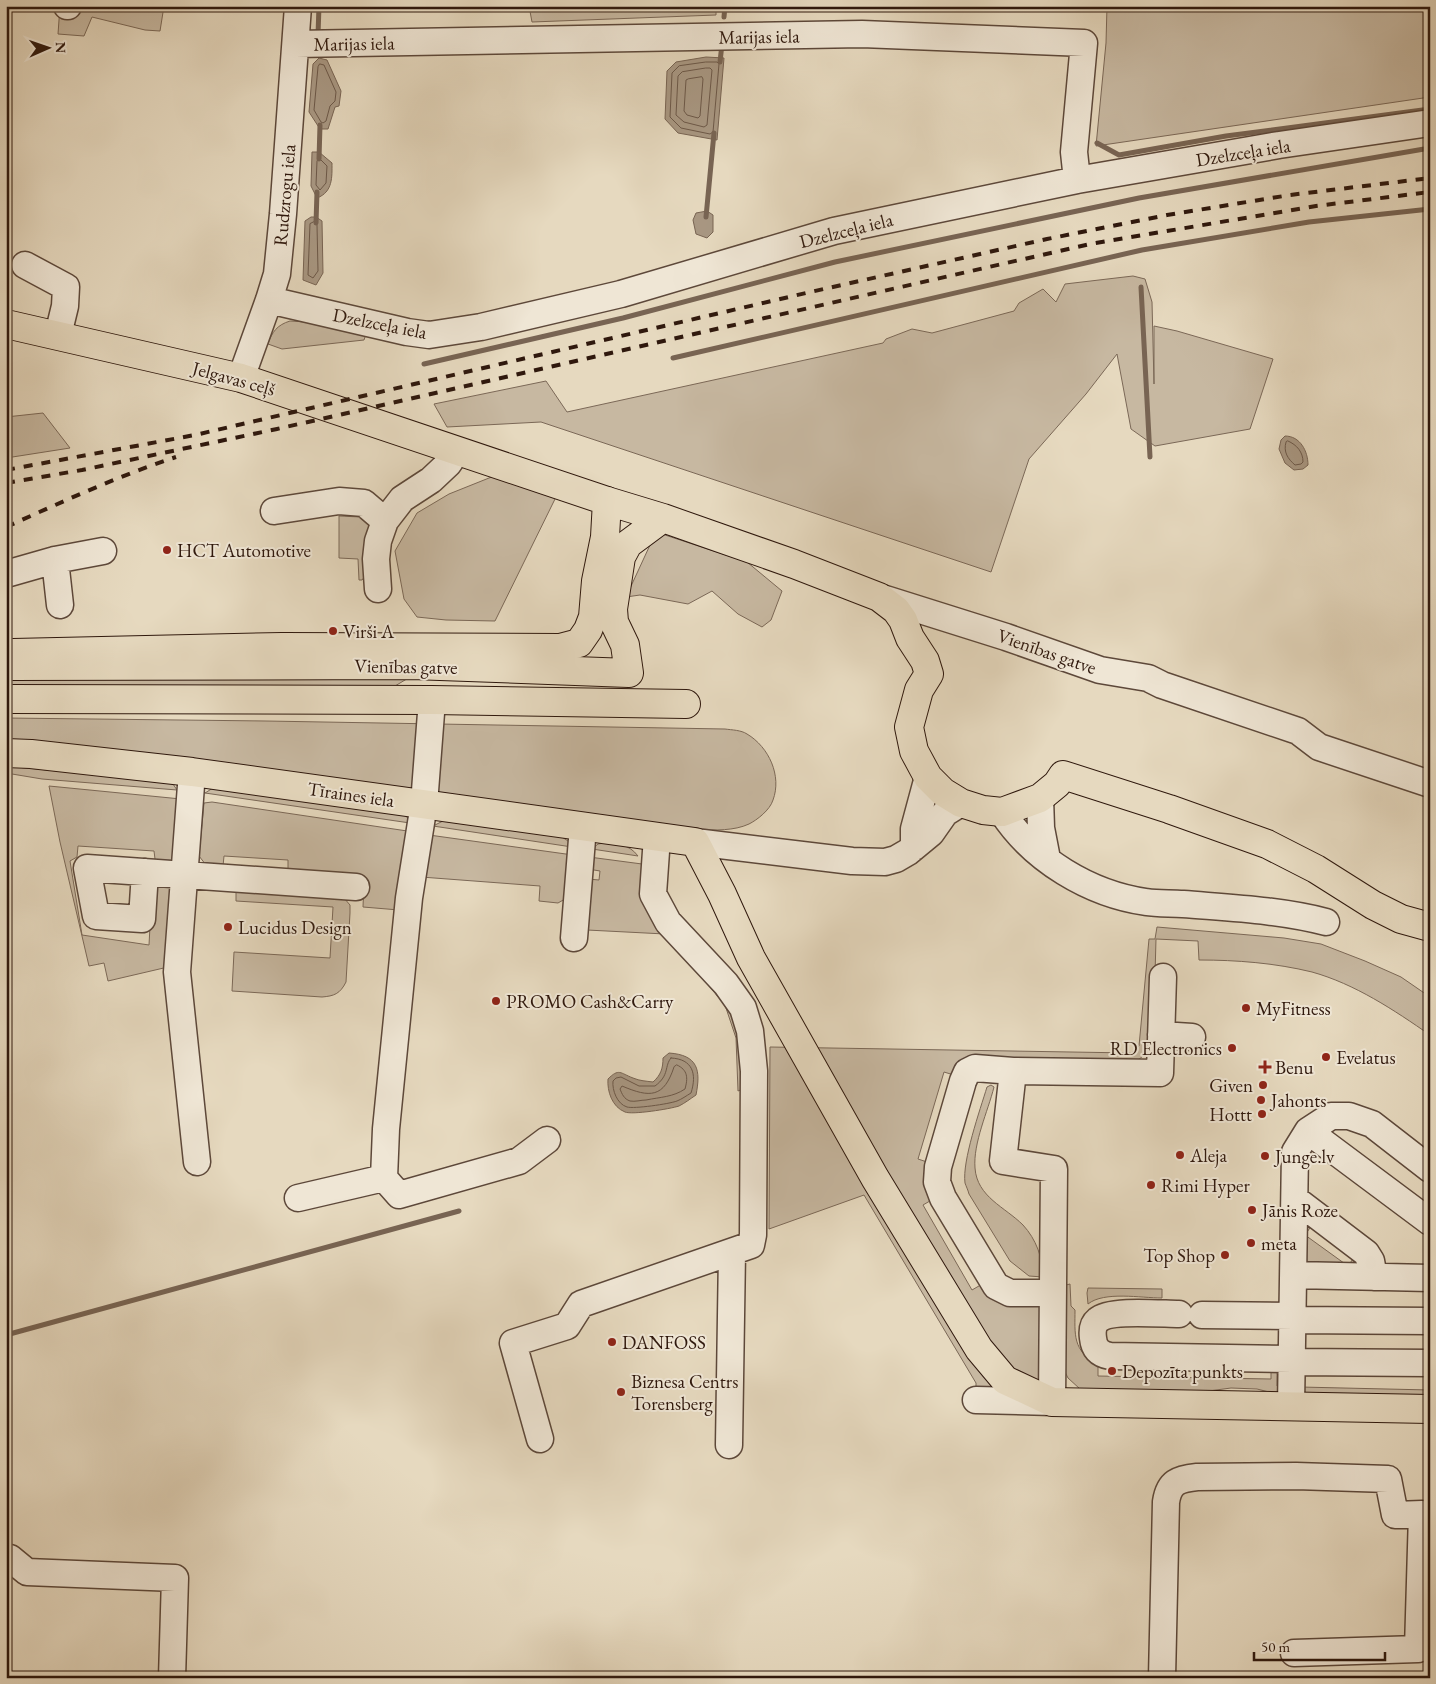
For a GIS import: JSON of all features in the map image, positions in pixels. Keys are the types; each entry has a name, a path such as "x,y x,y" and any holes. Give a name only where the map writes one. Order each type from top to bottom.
{"main road":[{"name":"Jelgavas ceļš","path":"6,324 241,378 457,450"},
{"name":"Vienības gatve","path":"457,450 663,518 794,564 879,597"},
{"name":"Vienības gatve","path":"6,653 282,647 560,648 579,643 588,630 593,617 596,581 605,536 607,501"},
{"name":"Vienības gatve","path":"6,666 412,665 628,673 625,645 614,622 613,609 621,557 628,544 663,518"},
{"path":"879,597 896,610 903,620 910,638 925,661 929,674 919,690 909,727 914,751 928,777 943,792 961,803 983,810 1002,812 1040,798 1063,775 1169,809 1267,844 1316,868 1373,905 1401,919 1430,927"},
{"name":"Vienības gatve","path":"6,699 432,700 686,704"},
{"name":"Tīraines iela","path":"6,752 192,772 695,842"},
{"path":"695,842 761,975 875,1178 980,1349 1005,1380 1052,1402 1430,1409"}],"street":[{"name":"Rudzrogu iela","path":"241,378 277,274 298,6"},
{"name":"Marijas iela","path":"296,44 862,34 1084,43 1074,152 1077,180"},
{"name":"Dzelzceļa iela","path":"269,300 407,332 429,335 481,327 621,294 834,231 1077,180 1279,145 1430,123"},
{"path":"25,265 66,287 65,306 58,335"},
{"path":"378,589 376,559 378,541 385,521 402,499 431,480 448,464 457,450"},
{"path":"274,512 339,501 355,502 364,503 385,521"},
{"path":"6,574 55,560 103,551"},
{"path":"55,560 60,605"},
{"name":"Vienības gatve","path":"879,597 1006,637 1100,670 1148,678 1162,685 1298,731 1319,747 1430,784"},
{"path":"432,700 424,804 409,898 386,1129 384,1178 399,1195 519,1162 548,1140"},
{"path":"192,772 177,972 197,1162"},
{"path":"914,847 914,829 928,777"},
{"path":"1040,798 1041,828 1047,859"},
{"path":"695,842 852,861 890,861 908,852 931,832 945,813 961,803"},
{"path":"1002,812 1028,845 1065,871 1101,891 1146,902 1276,913 1326,922"},
{"path":"574,938 583,827"},
{"path":"540,1439 513,1343 567,1326 581,1304 751,1245 754,1236 754,1071 750,1031 743,1008 726,984 668,922 653,894 657,837"},
{"path":"145,872 356,887"},
{"path":"1053,1293 1010,1292 996,1286 943,1198 937,1182 938,1167 963,1081 967,1072 975,1068 1012,1071 1160,1073 1163,977"},
{"path":"1161,1035 1192,1037"},
{"path":"976,1400 1052,1402 1054,1170 1003,1161 1012,1071"},
{"path":"1291,1406 1295,1152 1308,1131 1332,1116 1349,1116 1372,1124 1430,1169"},
{"path":"1308,1131 1430,1222"},
{"path":"298,1198 384,1178"},
{"path":"1295,1199 1366,1253 1372,1261 1374,1277"},
{"path":"729,1445 732,1252"},
{"path":"1294,1275 1430,1278"},
{"path":"1430,1321 1124,1313 1103,1316 1096,1320 1092,1335 1096,1349 1110,1356 1430,1364"},
{"path":"1162,1678 1166,1502 1168,1492 1174,1483 1185,1478 1197,1476 1296,1476 1388,1479 1395,1515 1422,1514 1418,1649 1294,1653"},
{"path":"6,1557 10,1558 27,1572 175,1578 172,1678"}],"shaded area":[{"path":"60,6 164,6 160,31 145,30 92,17 84,36 58,34"},
{"path":"529,6 716,6 716,15 532,22"},
{"path":"1107,6 1430,6 1430,97 1096,146 1106,43"},
{"path":"1133,276 1145,279 1152,302 1154,384 1154,326 1273,359 1250,429 1155,446 1131,429 1117,354 1086,394 1029,459 991,572 541,422 447,427 434,404 546,381 567,412 883,343 886,339 912,329 932,333 1014,311 1019,303 1043,289 1056,302 1065,284"},
{"path":"290,321 307,322 366,334 364,340 282,349 268,344 276,330"},
{"path":"43,413 70,448 6,458 6,417"},
{"path":"494,476 556,497 495,621 446,620 417,617 404,599 395,551 417,513 449,494"},
{"path":"339,516 361,517 369,523 369,561 362,580 359,580 358,559 339,558"},
{"path":"656,532 747,562 782,591 771,620 762,627 738,614 712,591 688,604 640,595 626,597"},
{"path":"6,674 410,677 390,689 6,689"},
{"path":"6,718 725,729 745,733 762,746 772,763 776,781 773,800 769,807 749,824 731,829 699,830 6,742"},
{"path":"6,766 161,781 173,784 177,790 42,779 6,773"},
{"path":"49,786 181,799 174,863 158,863 155,859 154,851 78,846 77,857 70,861 82,935 149,945 152,889 158,883 172,888 168,967 108,981 104,963 89,966 60,842"},
{"path":"213,788 400,813 407,817 410,823 205,793"},
{"path":"212,802 414,832 399,910 363,907 364,881 288,876 288,860 224,856 223,866 206,865 199,856 204,803"},
{"path":"443,821 562,837 571,843 572,847 433,826"},
{"path":"429,835 573,855 565,899 558,903 539,901 540,886 421,877"},
{"path":"598,844 619,844 627,847 638,856 592,849"},
{"path":"589,857 642,864 737,1024 743,1089 738,1091 736,1038 725,1005 665,934 587,930 588,879 599,880 600,871 588,869"},
{"path":"236,887 344,898 350,905 350,913 346,982 339,992 322,997 232,991 234,952 330,958 333,907 236,901"},
{"path":"1157,927 1284,938 1321,944 1365,961 1401,977 1430,997 1430,1035 1374,999 1328,977 1270,964 1199,960 1198,941 1156,939 1155,975 1148,1045 1145,1054 1132,1063 957,1076 944,1072 918,1159 930,1163 935,1198 923,1205 972,1290 984,1283 1035,1303 1041,1308 1040,1382 1036,1388 976,1388 976,1383 864,1195 769,1229 770,1047 1131,1053 1139,1046 1149,939 1155,939"},
{"path":"991,1085 994,1087 976,1148 975,1168 977,1178 986,1194 1023,1225 1032,1236 1040,1256 1043,1277 1029,1276 1010,1261 969,1194 965,1183 966,1162 972,1135 987,1087"},
{"path":"1304,1224 1312,1225 1305,1235 1348,1266 1355,1256 1358,1263 1353,1269 1303,1262"},
{"path":"1070,1284 1071,1306 1075,1310 1075,1334 1079,1348 1098,1364 1098,1376 1271,1379 1271,1367 1277,1367 1277,1386 1281,1387 1277,1394 1257,1389 1231,1388 1179,1395 1080,1389 1068,1378 1062,1366 1066,1285"},
{"path":"1088,1288 1162,1289 1162,1298 1113,1296 1095,1300 1088,1304"},
{"path":"1300,1387 1430,1390 1430,1401 1312,1397 1304,1393"}],"water":[{"path":"706,57 724,58 717,140 678,133 665,119 667,71 676,62"},
{"path":"319,58 327,60 341,91 339,106 335,107 328,129 320,129 309,112 313,64"},
{"path":"312,152 319,152 332,163 329,188 317,198 311,186"},
{"path":"707,211 713,215 713,232 707,238 696,234 693,220 696,213"},
{"path":"311,217 316,217 322,221 323,273 316,285 303,280 305,221"},
{"path":"1285,436 1299,441 1305,450 1308,465 1303,469 1294,470 1285,463 1279,449 1281,440"},
{"path":"669,1053 686,1057 695,1065 698,1078 696,1095 679,1106 668,1109 635,1113 620,1110 614,1103 608,1089 608,1079 620,1072 638,1080 653,1082 661,1071 663,1058"}],"waterway":[{"path":"318,35 319,6"},
{"path":"724,17 725,6"},
{"path":"720,62 722,44"},
{"path":"1097,143 1119,155 1226,136 1430,109"},
{"path":"319,159 320,125"},
{"path":"706,217 714,133"},
{"path":"424,364 623,318 835,262 1139,198 1430,148"},
{"path":"316,223 317,192"},
{"path":"673,358 1142,250 1309,222 1430,209"},
{"path":"1141,287 1150,457"},
{"path":"6,1335 459,1211"}],"railway":[{"path":"6,470 195,435 1047,239 1167,215 1290,195 1430,178"},
{"path":"6,483 82,470 277,429 1090,244 1316,206 1430,192"},
{"path":"6,527 111,481 176,457"}],"place":[{"name":"HCT Automotive","path":"167,550"},
{"name":"Virši A","path":"333,631"},
{"name":"Lucidus Design","path":"228,927"},
{"name":"PROMO Cash&Carry","path":"496,1001"},
{"name":"MyFitness","path":"1246,1008"},
{"name":"RD Electronics","path":"1232,1048"},
{"name":"Evelatus","path":"1326,1057"},
{"name":"Benu","path":"1265,1067"},
{"name":"Given","path":"1263,1085"},
{"name":"Jahonts","path":"1261,1100"},
{"name":"Hottt","path":"1262,1114"},
{"name":"Aleja","path":"1180,1155"},
{"name":"Junge.lv","path":"1265,1156"},
{"name":"Rimi Hyper","path":"1151,1185"},
{"name":"Jānis Roze","path":"1252,1210"},
{"name":"meta","path":"1251,1243"},
{"name":"Top Shop","path":"1225,1255"},
{"name":"DANFOSS","path":"612,1342"},
{"name":"Depozīta punkts","path":"1112,1371"},
{"name":"Biznesa Centrs Torensberg","path":"621,1392"}]}
